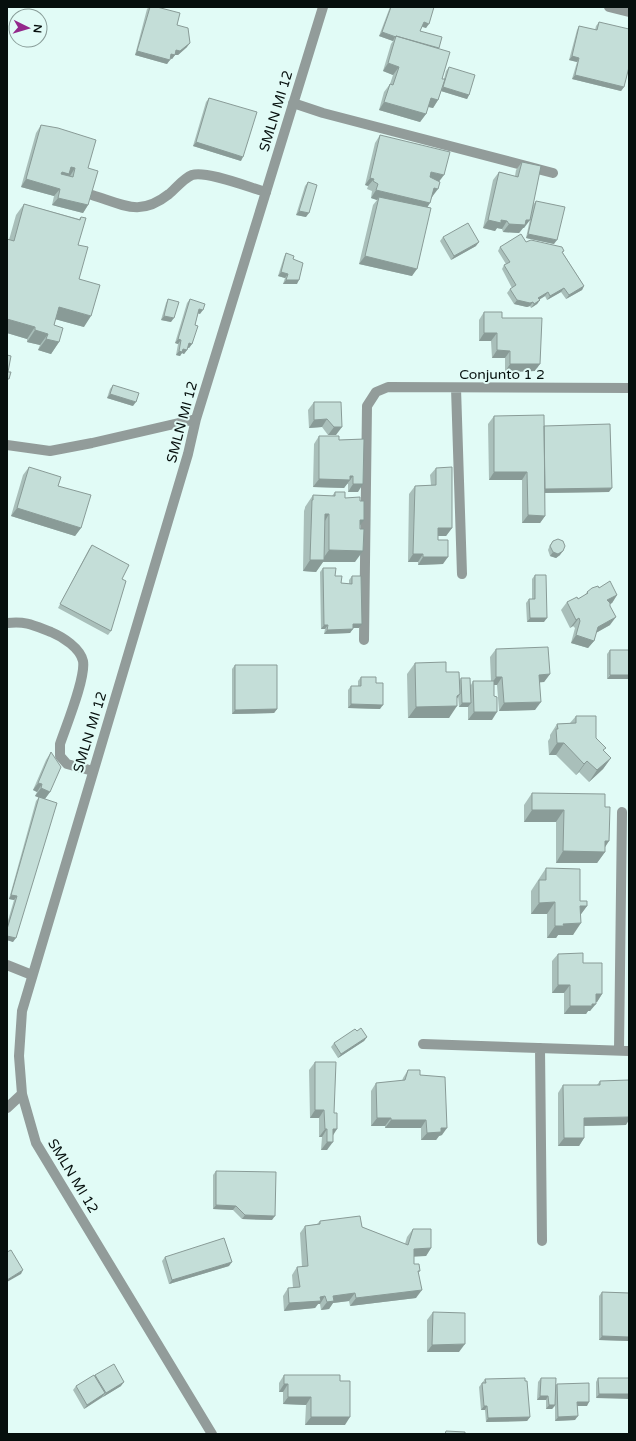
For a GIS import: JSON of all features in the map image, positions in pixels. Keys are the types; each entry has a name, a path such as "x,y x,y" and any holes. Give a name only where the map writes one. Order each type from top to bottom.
{"street":[{"name":"SMLN MI 12","path":"212,1434 36,1143 22,1094 19,1056 22,1011 188,454 196,419 323,7"},
{"path":"609,7 629,12"},
{"path":"293,103 323,113 553,173"},
{"path":"92,195 137,209 152,206 192,175 200,174 215,176 266,192"},
{"name":"Conjunto 1 2","path":"364,640 367,406 376,392 388,387 629,388"},
{"path":"456,388 462,574"},
{"path":"7,445 50,450 92,443 196,419"},
{"path":"7,623 22,621 55,634 72,645 83,660 81,680 60,744 60,756 67,764 93,771"},
{"path":"423,1044 624,1050 622,812"},
{"path":"7,965 32,975"},
{"path":"540,1048 542,1241"},
{"path":"7,1108 22,1094"}],"building":[{"path":"150,7 157,7 180,13 177,25 188,28 190,43 180,51 176,50 175,55 171,54 170,60 137,51"},
{"path":"391,7 434,7 429,24 424,22 420,31 442,37 439,48 382,32"},
{"path":"599,22 629,29 629,67 624,87 575,75 579,58 572,56 579,26 597,30"},
{"path":"396,36 450,52 442,79 445,79 438,100 431,98 426,114 384,102 390,84 393,85 399,67 388,63"},
{"path":"449,67 475,75 469,95 443,87"},
{"path":"209,98 257,112 243,157 196,142"},
{"path":"41,125 58,128 96,140 88,168 98,171 88,205 58,198 60,189 26,179","holes":["71,167 75,168 73,177 61,174 62,172 69,174"]},
{"path":"380,135 450,152 444,175 431,172 430,177 440,182 438,189 434,188 430,203 376,190 378,184 373,181 374,179 370,178"},
{"path":"522,162 541,166 530,220 526,220 525,225 509,224 507,221 501,220 501,223 488,220 499,172 518,177"},
{"path":"308,182 317,185 309,213 299,211"},
{"path":"379,197 431,208 417,269 365,256"},
{"path":"536,201 565,207 557,240 528,234"},
{"path":"24,204 80,220 81,217 86,218 78,245 88,247 79,279 100,285 91,316 59,307 54,325 63,328 59,342 46,339 48,334 35,330 35,327 7,319 7,239 14,241"},
{"path":"468,223 479,242 454,256 443,237"},
{"path":"521,234 526,242 531,240 562,247 564,251 562,252 584,286 569,295 564,288 550,296 548,292 538,298 540,300 534,304 533,302 530,303 517,300 510,289 516,285 504,265 510,262 500,247"},
{"path":"286,253 294,256 293,259 303,263 299,280 286,280 288,274 281,272"},
{"path":"168,299 179,302 174,318 164,316"},
{"path":"190,299 205,304 203,310 199,309 195,325 198,326 192,344 189,343 187,350 183,349 182,352 179,351 181,340 178,339"},
{"path":"484,312 502,312 502,318 542,318 540,364 510,364 510,351 497,350 497,333 484,333"},
{"path":"7,355 11,356 8,372 11,372 9,379 7,379"},
{"path":"113,385 139,393 136,402 110,394"},
{"path":"314,402 341,402 342,427 334,427 327,419 314,420"},
{"path":"544,415 545,516 528,515 527,472 494,472 494,416"},
{"path":"610,424 612,488 545,489 544,426"},
{"path":"319,436 339,436 339,440 364,439 363,484 353,484 353,476 350,476 350,480 319,479"},
{"path":"29,467 61,477 58,486 91,495 81,528 17,508"},
{"path":"452,467 452,528 438,528 438,540 448,540 448,557 423,557 423,554 413,554 415,486 436,485 436,468"},
{"path":"335,492 345,492 345,498 360,497 360,501 364,501 364,520 360,520 360,529 364,529 363,551 329,550 329,514 325,514 324,560 310,560 313,495 335,496"},
{"path":"558,539 563,541 565,546 563,551 558,554 553,552 550,546 553,541"},
{"path":"92,545 129,565 122,579 126,581 111,631 60,604"},
{"path":"323,568 336,568 335,576 342,576 341,583 352,584 352,576 361,576 362,624 353,624 353,629 327,630 328,625 324,625"},
{"path":"535,575 546,575 547,618 530,618 529,599 535,599"},
{"path":"610,581 617,595 607,600 610,603 616,617 598,627 594,641 576,635 580,621 579,618 576,620 567,602 577,597 578,599 588,593 587,592 592,588 598,586 599,588"},
{"path":"548,647 550,674 539,675 541,702 504,703 502,677 496,677 496,649"},
{"path":"610,650 629,650 629,675 610,675"},
{"path":"446,662 446,672 459,672 460,694 457,696 457,706 416,707 415,663"},
{"path":"235,665 277,665 277,709 235,710"},
{"path":"361,677 376,677 376,683 383,683 383,705 351,704 351,686 361,686"},
{"path":"461,678 470,678 471,703 462,703"},
{"path":"473,681 494,681 494,696 497,697 497,712 474,712"},
{"path":"576,716 596,716 596,738 606,748 603,750 611,758 597,770 587,761 584,764 564,743 557,743 557,724 576,723"},
{"path":"51,752 61,767 50,792 41,788 42,784 38,783"},
{"path":"532,793 605,794 605,807 610,807 609,841 605,841 605,852 563,851 564,810 532,810"},
{"path":"39,797 57,803 16,938 7,936 7,929 17,896 11,895"},
{"path":"546,868 580,869 580,901 587,901 587,906 580,906 581,923 555,926 555,902 539,903 539,880 546,880"},
{"path":"583,953 583,963 602,963 602,994 596,994 596,1004 592,1004 592,1006 570,1006 570,985 558,985 558,954"},
{"path":"361,1028 367,1037 341,1054 334,1043 355,1029 357,1031"},
{"path":"315,1062 336,1062 334,1113 337,1113 337,1129 333,1129 333,1142 327,1142 327,1129 325,1129 324,1110 315,1110"},
{"path":"408,1070 420,1070 420,1075 445,1077 447,1128 441,1128 441,1132 427,1133 426,1120 391,1120 391,1118 377,1118 376,1083 405,1080"},
{"path":"629,1080 629,1117 584,1118 584,1138 564,1138 563,1085 600,1085 600,1081"},
{"path":"216,1171 276,1172 275,1216 245,1215 236,1206 216,1205"},
{"path":"360,1216 362,1227 408,1245 413,1229 431,1229 431,1248 414,1249 414,1264 419,1264 420,1271 418,1271 422,1290 356,1298 355,1293 333,1296 334,1301 327,1302 325,1296 320,1297 321,1301 289,1303 288,1288 300,1287 297,1267 308,1266 305,1226 320,1224 320,1221"},
{"path":"224,1238 232,1262 172,1280 165,1257"},
{"path":"11,1250 23,1270 7,1280 7,1252"},
{"path":"602,1292 629,1293 629,1337 602,1336"},
{"path":"433,1312 465,1313 465,1344 432,1345"},
{"path":"114,1364 124,1382 106,1393 95,1375"},
{"path":"94,1375 105,1393 87,1405 76,1386"},
{"path":"284,1375 340,1375 340,1381 350,1381 350,1417 311,1417 311,1397 288,1397 288,1384 284,1384"},
{"path":"525,1378 525,1381 527,1381 530,1417 488,1418 487,1406 484,1406 482,1383 486,1383 485,1379"},
{"path":"541,1378 556,1378 555,1405 549,1405 548,1396 540,1396"},
{"path":"598,1378 629,1378 629,1394 599,1394"},
{"path":"589,1383 589,1402 577,1402 578,1416 558,1417 557,1384"},
{"path":"446,1431 465,1432 465,1434 445,1434"}]}
